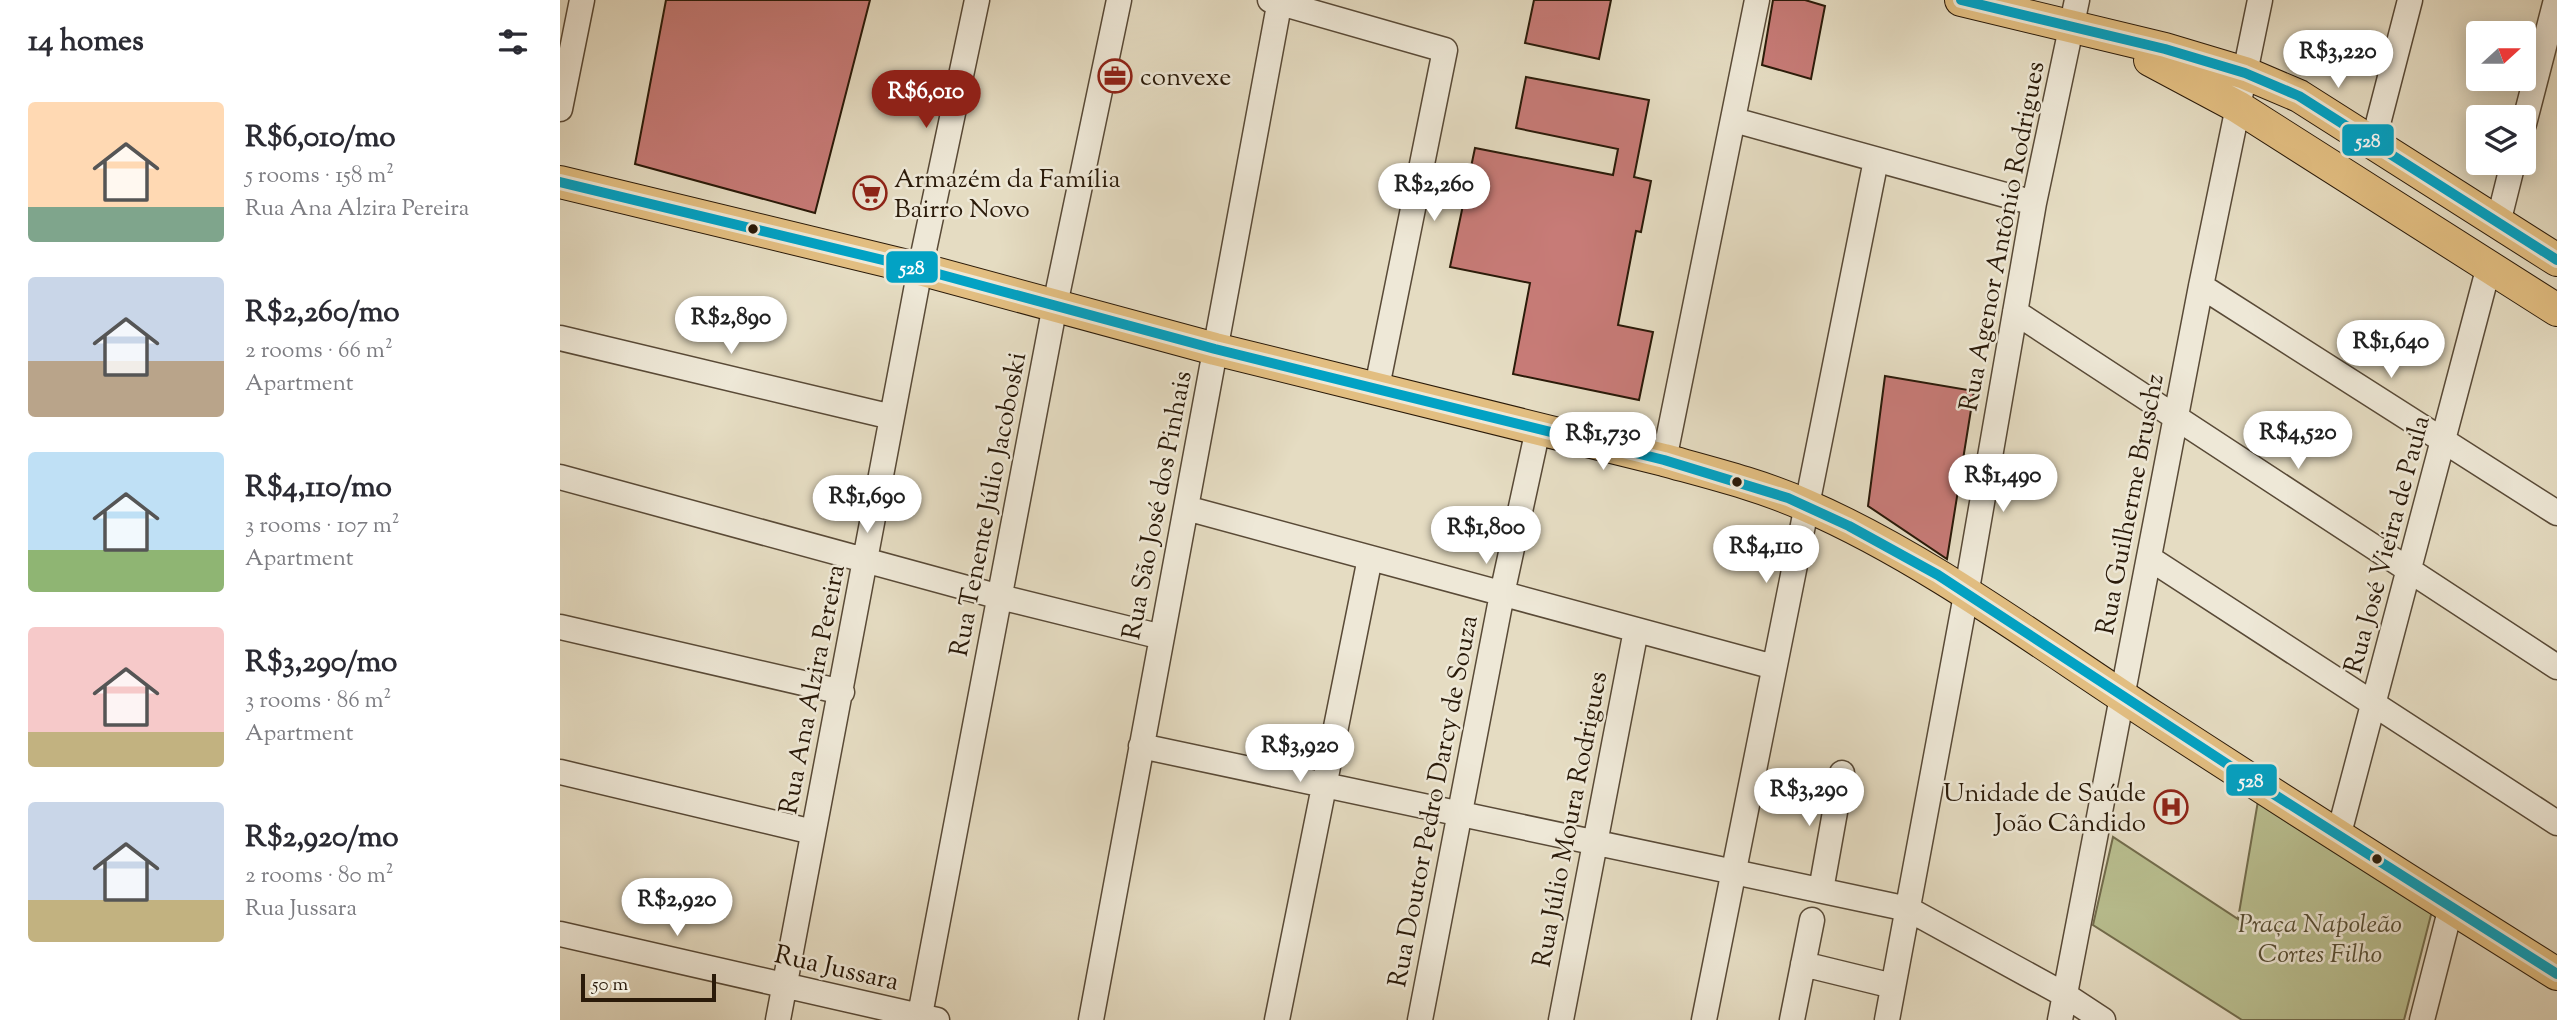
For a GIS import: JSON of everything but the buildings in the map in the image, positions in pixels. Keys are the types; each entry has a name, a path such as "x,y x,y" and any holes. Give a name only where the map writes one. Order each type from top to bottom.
{"main road":[{"path":"1961,0 2075,13 2245,73 2299,96 2557,260"},
{"path":"2075,13 2143,56 2238,107 2557,310"},
{"path":"560,182 920,269 1215,349 1664,460 1738,481 1805,505 1881,543 1966,596 2338,837 2557,974"}],"street":[{"path":"560,109 582,0"},
{"name":"Rua Ana Alzira Pereira","path":"778,1020 920,269 977,0"},
{"name":"Rua Tenente Júlio Jacoboski","path":"926,1019 1000,597 1055,305 1119,0"},
{"path":"1664,460 1757,0"},
{"name":"Rua Guilherme Bruschz","path":"2060,1020 2201,286 2260,0"},
{"path":"2373,143 2410,0"},
{"path":"2529,105 2556,0"},
{"path":"1277,1 1445,50 1377,387"},
{"name":"Rua São José dos Pinhais","path":"1091,1020 1277,1"},
{"name":"Rua Agenor Antônio Rodrigues","path":"1887,1020 1966,596 2034,203 2075,13"},
{"path":"1734,120 2034,203"},
{"path":"1704,1020 1876,160"},
{"path":"2498,223 2510,175"},
{"name":"Rua José Vieira de Paula","path":"2338,837 2489,267"},
{"path":"2201,286 2557,513"},
{"path":"2015,312 2557,667"},
{"path":"560,338 892,417"},
{"name":"Rua Doutor Pedro Darcy de Souza","path":"1420,1020 1502,594 1538,429"},
{"path":"560,477 1000,597 1162,637"},
{"path":"1186,508 1774,667"},
{"path":"1277,1020 1370,558"},
{"path":"2149,558 2557,823"},
{"path":"560,628 842,692"},
{"name":"Rua Júlio Moura Rodrigues","path":"1561,1020 1636,630"},
{"path":"1141,746 1908,909 2065,995 2104,1020"},
{"path":"560,772 813,832"},
{"path":"1821,890 1842,773"},
{"path":"2422,1020 2451,907"},
{"path":"1792,1020 1812,920"},
{"name":"Rua Jussara","path":"560,934 926,1019"},
{"path":"1803,964 1893,986"}],"green space":[{"name":"Praça Napoleão Cortes Filho","path":"2258,801 2432,911 2404,1020 2242,1020 2093,925 2113,837 2238,919"}],"transit line":[{"name":"528","path":"1961,0 2165,49 2245,73 2299,96 2557,260"},
{"name":"528","path":"560,182 920,269 1215,349 1664,460 1788,498 1849,526 1938,575 2253,781 2557,974"}],"place":[{"name":"convexe","path":"1115,76"},
{"name":"Armazém da Família Bairro Novo","path":"870,193"},
{"name":"Unidade de Saúde João Cândido","path":"2171,807"}]}
